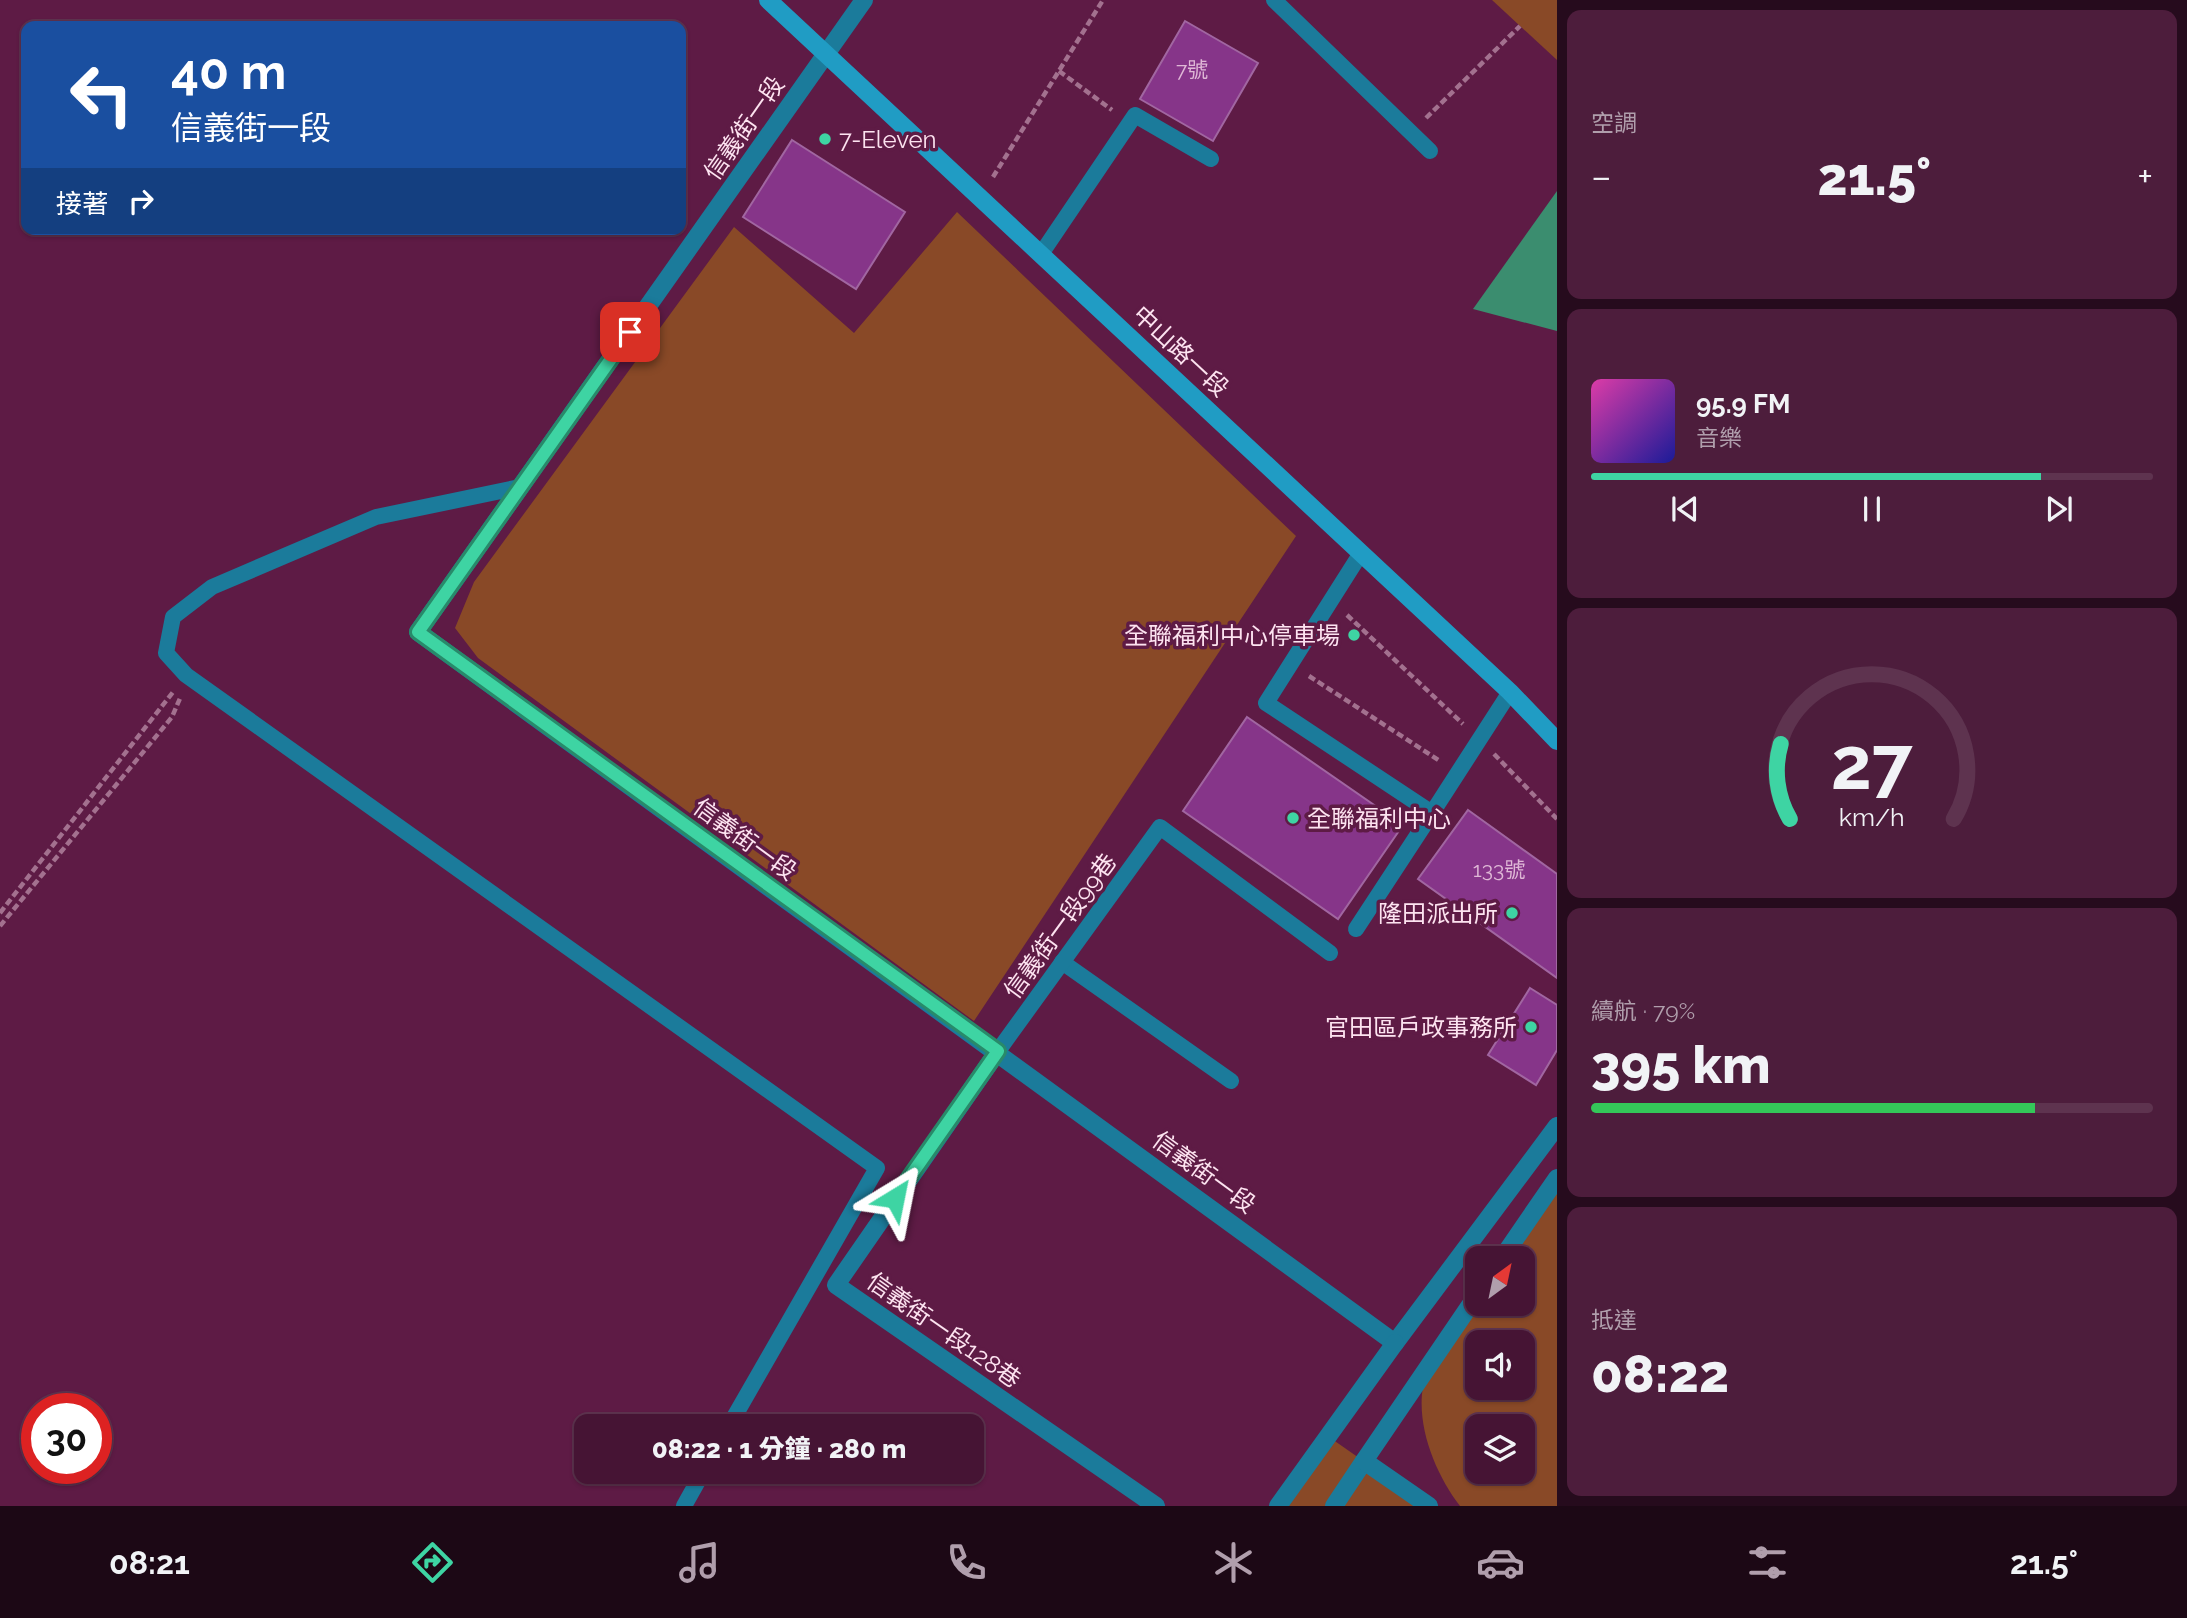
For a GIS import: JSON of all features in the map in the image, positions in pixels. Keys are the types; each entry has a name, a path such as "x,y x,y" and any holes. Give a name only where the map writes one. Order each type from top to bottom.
{"main road":[{"name":"中山路一段","path":"768,0 1510,692 1557,741"}],"street":[{"name":"信義街一段","path":"864,0 418,632 998,1051 1395,1343"},
{"name":"信義街一段128巷","path":"998,1051 836,1285 1156,1506"},
{"path":"1278,1506 1395,1343 1557,1126"},
{"path":"1510,1246 1557,1178"},
{"path":"1334,1506 1465,1313"},
{"path":"1364,1461 1429,1506"}],"lane":[{"path":"1274,0 1430,151"},
{"path":"1041,254 1135,115 1211,159"},
{"path":"520,487 376,517 212,587 173,617 166,653 186,675 877,1168 736,1414"},
{"path":"1361,553 1266,703 1432,813"},
{"path":"1356,929 1510,692"},
{"name":"信義街一段99巷","path":"998,1051 1160,827 1330,953"},
{"path":"1062,962 1230,1082"},
{"path":"684,1506 696,1484"}],"path":[{"path":"980,198 1103,0"},
{"path":"1411,133 1520,26"},
{"path":"1059,71 1130,122"},
{"path":"1331,600 1479,738 1557,819"},
{"path":"1291,665 1458,773"},
{"path":"0,912 186,675"},
{"path":"0,926 172,717 186,675"}],"shaded area":[{"path":"1492,0 1557,0 1557,60"},
{"path":"1557,191 1557,331 1473,309"},
{"path":"957,212 1296,536 974,1021 478,658 455,628 474,582 734,227 854,333"},
{"path":"1557,1191 1557,1506 1460,1506 1450,1492 1427,1441 1422,1404 1428,1369 1467,1316 1535,1316 1535,1246 1516,1246"},
{"path":"1329,1437 1428,1506 1282,1506"}],"building":[{"path":"1185,21 1258,63 1213,141 1140,99"},
{"path":"792,140 905,212 856,289 743,217"},
{"name":"全聯福利中心","path":"1247,717 1403,825 1338,919 1183,811"},
{"name":"隆田派出所","path":"1468,810 1557,874 1557,978 1418,879"},
{"name":"官田區戶政事務所","path":"1530,988 1557,1005 1557,1050 1536,1085 1488,1055"}],"place":[{"name":"7-Eleven","path":"825,139"},
{"name":"全聯福利中心停車場","path":"1354,635"},
{"name":"全聯福利中心","path":"1293,818"},
{"name":"隆田派出所","path":"1512,913"},
{"name":"官田區戶政事務所","path":"1531,1027"}],"route":[{"path":"630,332 418,632 998,1051 895,1198"}]}
